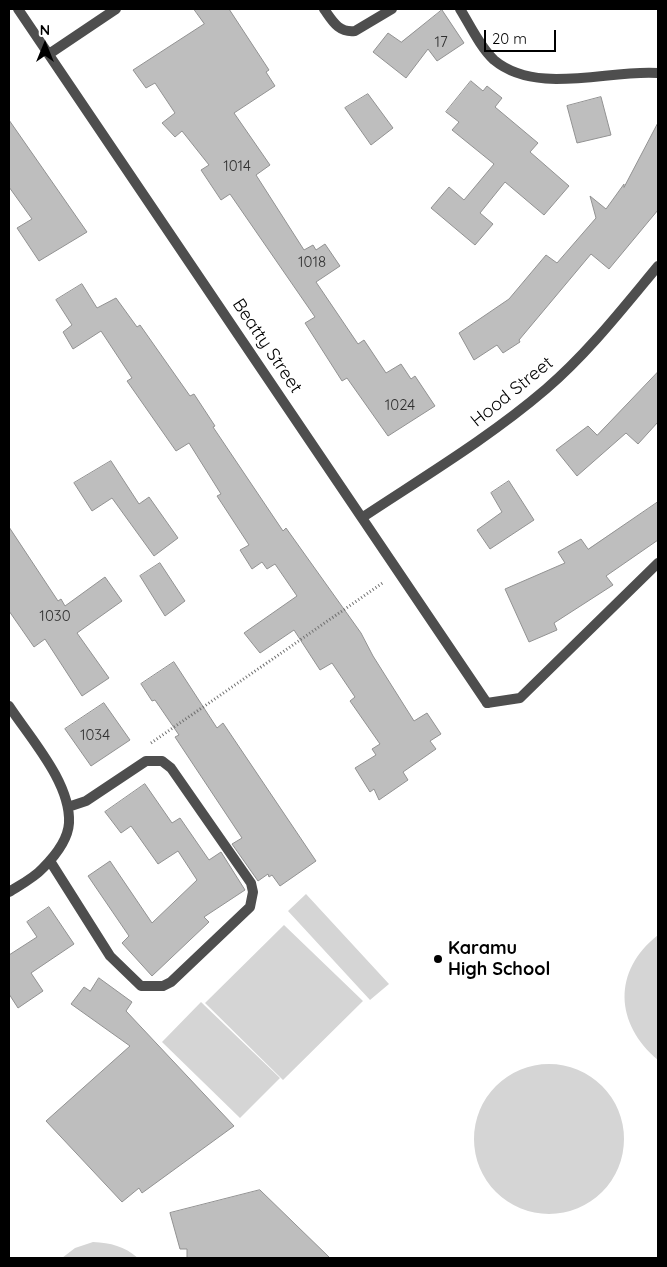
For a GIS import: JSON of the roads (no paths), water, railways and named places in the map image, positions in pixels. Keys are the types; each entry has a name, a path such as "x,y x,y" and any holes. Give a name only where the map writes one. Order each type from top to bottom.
{"street":[{"name":"Beatty Street","path":"18,9 487,703 520,698 658,563"},
{"path":"49,54 116,9"},
{"path":"324,9 337,27 349,31 355,31 392,9"},
{"path":"460,9 494,60 526,74 566,79 630,72 658,73"},
{"name":"Hood Street","path":"363,517 501,425 547,388 609,324 658,266"},
{"path":"9,706 59,781 68,807 69,824 64,840 50,861 42,870 9,892"},
{"path":"50,861 110,956 141,986 163,986 171,982 250,906 253,892 251,883 171,768 162,761 146,761 86,800 68,807"}],"place":[{"name":"Karamu High School","path":"438,959"}]}
